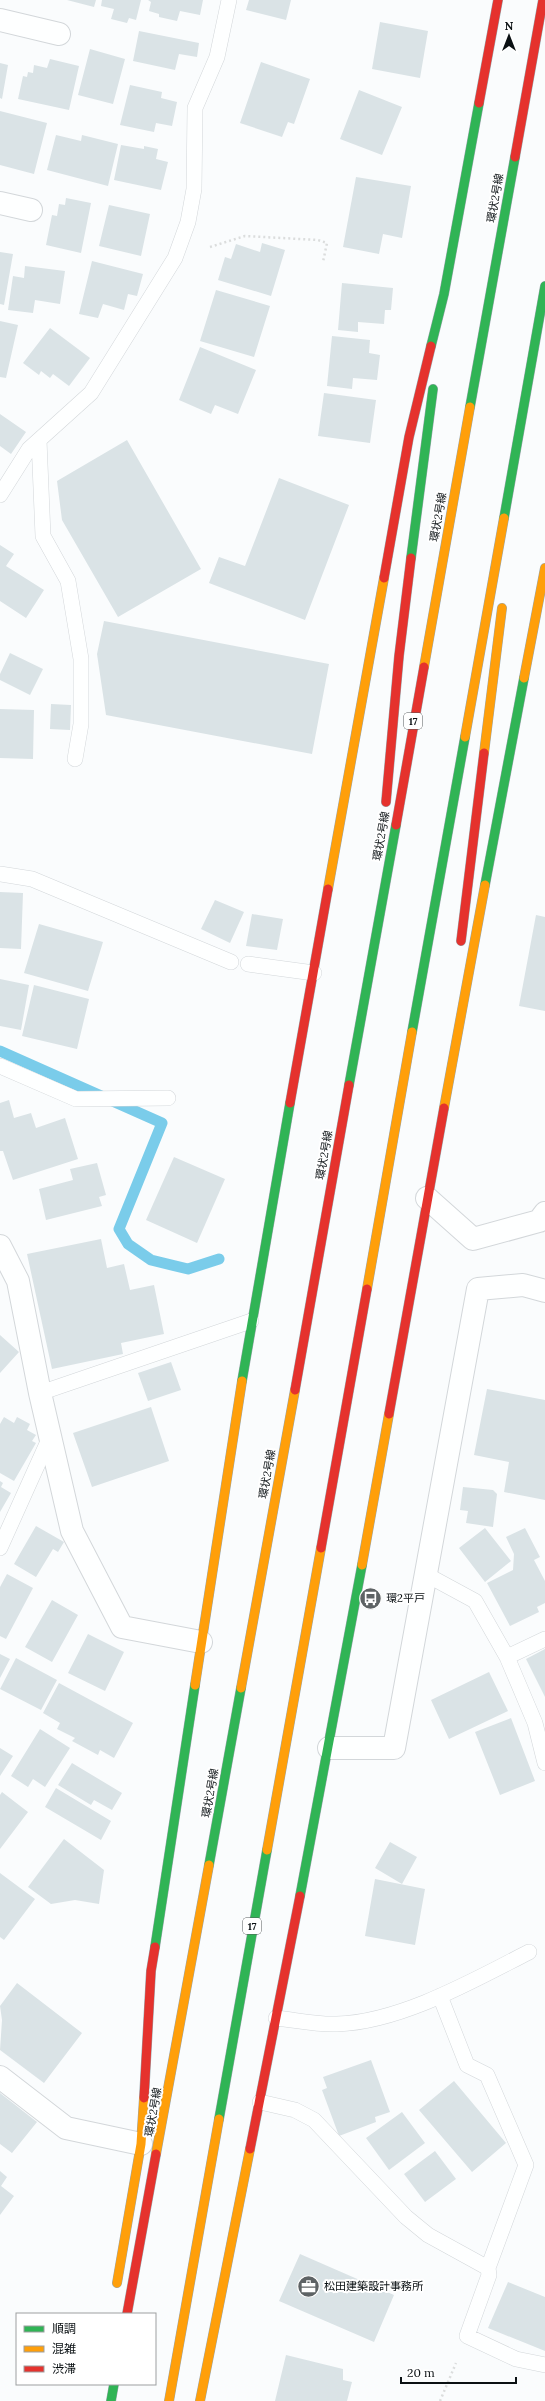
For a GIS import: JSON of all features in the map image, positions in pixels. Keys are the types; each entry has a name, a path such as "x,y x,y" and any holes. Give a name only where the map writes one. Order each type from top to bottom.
{"main road":[{"path":"116,2291 141,2144 151,1971 251,1321 408,444 444,294 498,0"},
{"name":"環状2号線","path":"127,2313 285,1443 543,0"},
{"name":"17","path":"169,2401 336,1451 545,286"},
{"path":"385,812 399,656 444,294"},
{"path":"512,531 532,365"},
{"path":"200,2401 329,1748 435,1154 545,568"},
{"path":"460,949 503,602"},
{"path":"371,961 381,851"},
{"path":"435,1154 454,996"},
{"path":"111,2401 114,2385"}],"street":[{"path":"0,20 59,34"},
{"path":"0,202 31,210"},
{"path":"427,1198 473,1239 539,1221 545,1213"},
{"path":"0,1246 18,1281 40,1393 72,1531 122,1627 201,1642"},
{"path":"329,1748 394,1748 427,1575 478,1289 523,1285 545,1291"},
{"path":"0,2077 66,2128 141,2144"}],"lane":[{"path":"0,495 29,449 91,393 175,258 188,222 194,189 195,108 217,57 229,0"},
{"path":"39,440 43,536 68,581 81,659 81,724 74,759"},
{"path":"0,874 32,879 230,962"},
{"path":"248,964 314,973"},
{"path":"0,1066 76,1099 121,1100 168,1098"},
{"path":"40,1393 251,1321"},
{"path":"0,1548 50,1437"},
{"path":"427,1575 475,1601 507,1657 535,1723 545,1763"},
{"path":"507,1657 545,1639"},
{"path":"276,2018 337,2024 380,2017 440,1996 530,1952"},
{"path":"440,1996 467,2065 487,2075 526,2165 488,2268 489,2275 467,2336 516,2359 545,2365"},
{"path":"260,2102 295,2110 314,2120 406,2217 428,2235 488,2268"}],"path":[{"path":"180,246 202,250 245,236 318,240 327,243 322,262"},
{"path":"440,2401 467,2336"}],"building":[{"path":"67,0 96,0 94,7"},
{"path":"102,0 141,0 136,20 129,18 127,23 111,19 114,9 101,6"},
{"path":"148,0 203,0 200,15 180,11 177,21 159,17 159,14 149,11 151,2"},
{"path":"249,0 291,0 286,20 246,10"},
{"path":"380,22 428,31 420,78 372,69"},
{"path":"139,31 199,43 197,57 179,54 175,70 133,61"},
{"path":"90,49 125,59 113,104 78,95"},
{"path":"50,59 79,66 69,110 18,99 23,76 27,77 28,72 33,73 34,65 47,68"},
{"path":"261,62 310,79 294,124 288,122 282,137 240,123"},
{"path":"0,63 8,65 2,99 0,98"},
{"path":"130,85 162,92 161,98 177,102 172,126 156,123 154,132 120,125"},
{"path":"359,90 402,107 382,155 340,139"},
{"path":"0,111 47,123 34,174 0,165"},
{"path":"56,135 81,141 82,135 118,144 108,186 47,170"},
{"path":"121,145 144,149 144,146 158,149 156,159 168,162 161,190 114,180"},
{"path":"356,177 411,186 402,238 383,234 379,254 343,247"},
{"path":"66,198 91,203 81,253 46,245 52,215 57,216 59,204 65,205"},
{"path":"109,205 150,214 141,256 99,246"},
{"path":"262,243 285,250 271,296 218,280 225,257 231,259 236,244 260,252"},
{"path":"0,252 13,254 4,305 0,304"},
{"path":"92,261 143,274 137,296 128,294 124,310 103,304 98,318 79,314"},
{"path":"25,266 65,271 60,304 35,300 33,313 8,310 13,276 24,278"},
{"path":"342,283 393,288 391,310 385,310 384,324 358,322 358,332 338,330"},
{"path":"216,290 270,306 254,357 200,341"},
{"path":"0,321 18,325 6,378 0,377"},
{"path":"50,328 90,358 69,386 53,374 50,378 41,371 39,375 23,363"},
{"path":"332,336 370,340 369,353 380,355 377,380 353,378 352,389 327,386"},
{"path":"200,347 256,370 238,414 215,405 211,414 179,400"},
{"path":"324,393 376,400 370,443 318,436"},
{"path":"0,414 26,432 11,454 0,446"},
{"path":"127,440 201,569 118,617 62,520 57,481"},
{"path":"279,478 349,505 305,620 209,583 219,557 245,566"},
{"path":"0,545 14,554 6,566 44,590 26,618 0,601"},
{"path":"104,621 329,664 312,754 106,715 97,654"},
{"path":"10,653 43,669 30,695 0,680 0,674"},
{"path":"51,704 71,705 70,730 50,729"},
{"path":"0,709 34,710 33,759 0,758"},
{"path":"0,892 23,893 21,949 0,948"},
{"path":"215,900 244,912 230,943 201,929"},
{"path":"252,914 283,919 277,950 246,946"},
{"path":"536,915 545,917 545,1011 519,1006"},
{"path":"39,924 103,942 88,991 24,973"},
{"path":"0,979 29,985 21,1030 0,1026"},
{"path":"34,985 89,999 77,1049 22,1036"},
{"path":"9,1100 14,1118 31,1113 36,1128 65,1118 78,1159 13,1180 3,1151 0,1151 0,1103"},
{"path":"174,1157 225,1179 197,1243 146,1220"},
{"path":"97,1163 106,1195 99,1197 102,1206 46,1220 39,1189 73,1180 70,1169"},
{"path":"101,1239 107,1268 124,1264 130,1290 154,1285 164,1334 121,1343 123,1354 52,1369 27,1254"},
{"path":"0,1335 19,1352 0,1373"},
{"path":"171,1362 181,1390 148,1401 138,1373"},
{"path":"487,1389 545,1400 545,1500 504,1492 509,1462 474,1455"},
{"path":"151,1407 169,1461 92,1487 73,1433"},
{"path":"4,1417 14,1423 17,1417 30,1424 27,1430 36,1435 32,1441 36,1443 14,1481 0,1473 0,1424"},
{"path":"0,1481 3,1483 1,1487 11,1493 0,1512"},
{"path":"463,1487 493,1490 497,1494 493,1527 466,1523 468,1511 460,1510"},
{"path":"36,1526 64,1542 58,1552 53,1549 36,1577 14,1564"},
{"path":"485,1528 511,1561 485,1582 459,1548"},
{"path":"525,1528 540,1557 534,1560 545,1581 545,1603 537,1607 539,1612 510,1626 487,1583 513,1570 514,1554 506,1537"},
{"path":"7,1574 33,1588 6,1639 0,1636 0,1587"},
{"path":"52,1600 78,1615 52,1662 25,1647"},
{"path":"88,1634 124,1652 105,1691 68,1673"},
{"path":"545,1649 545,1697 526,1659"},
{"path":"0,1654 10,1659 0,1678"},
{"path":"16,1658 57,1680 41,1710 0,1689"},
{"path":"489,1672 508,1711 449,1739 431,1700"},
{"path":"59,1683 133,1723 114,1758 100,1750 98,1755 72,1741 75,1738 57,1729 60,1723 43,1713"},
{"path":"511,1718 535,1781 500,1795 475,1732"},
{"path":"40,1729 70,1748 45,1787 33,1779 28,1787 11,1776"},
{"path":"0,1748 13,1756 0,1776"},
{"path":"72,1763 122,1793 112,1810 94,1800 91,1805 58,1785"},
{"path":"56,1788 111,1821 101,1840 45,1807"},
{"path":"2,1792 28,1812 0,1849 0,1795"},
{"path":"64,1839 104,1870 99,1904 75,1900 51,1904 28,1887"},
{"path":"390,1842 417,1857 402,1884 375,1868"},
{"path":"0,1873 35,1899 4,1940 0,1937"},
{"path":"375,1879 425,1889 415,1945 365,1936"},
{"path":"17,1983 82,2033 44,2083 0,2050 2,2020 0,2006"},
{"path":"371,2060 390,2112 375,2117 376,2122 339,2136 322,2090 327,2088 323,2077"},
{"path":"454,2081 506,2143 472,2172 419,2110"},
{"path":"0,2093 37,2122 12,2153 0,2144"},
{"path":"402,2112 425,2143 389,2170 366,2138"},
{"path":"435,2151 456,2179 425,2202 404,2174"},
{"path":"0,2171 7,2177 1,2186 14,2196 0,2215"},
{"path":"300,2254 394,2295 374,2342 279,2301"},
{"path":"508,2282 545,2297 545,2351 488,2328"},
{"path":"286,2355 343,2369 343,2380 352,2382 347,2401 275,2401"}],"waterway":[{"path":"0,1051 162,1123 119,1229 128,1244 151,1260 188,1269 219,1259"}],"traffic: fast":[{"path":"431,346 444,294 479,103"},
{"path":"470,407 515,157"},
{"path":"504,518 545,286"},
{"path":"411,558 433,389"},
{"path":"485,885 524,678"},
{"path":"412,1032 465,737"},
{"path":"349,1085 396,825"},
{"path":"242,1381 290,1103"},
{"path":"300,1896 362,1565"},
{"path":"155,1947 195,1685"},
{"path":"209,1865 241,1688"},
{"path":"219,2119 267,1850"},
{"path":"111,2401 114,2385"}],"traffic: slow":[{"path":"424,667 470,407"},
{"path":"465,737 504,518"},
{"path":"524,678 545,568"},
{"path":"328,889 384,578"},
{"path":"484,753 502,608"},
{"path":"444,1108 485,885"},
{"path":"367,1289 412,1032"},
{"path":"195,1685 242,1381"},
{"path":"241,1688 295,1390"},
{"path":"362,1565 389,1414"},
{"path":"267,1850 321,1548"},
{"path":"156,2154 209,1865"},
{"path":"117,2283 141,2144 144,2098"},
{"path":"169,2401 219,2119"},
{"path":"200,2401 250,2149"}],"traffic: jam":[{"path":"479,103 498,0"},
{"path":"515,157 543,0"},
{"path":"384,578 409,437 431,346"},
{"path":"386,802 399,656 411,558"},
{"path":"396,825 424,667"},
{"path":"461,941 484,753"},
{"path":"290,1103 328,889"},
{"path":"295,1390 349,1085"},
{"path":"389,1414 444,1108"},
{"path":"321,1548 367,1289"},
{"path":"250,2149 300,1896"},
{"path":"144,2098 151,1971 155,1947"},
{"path":"127,2313 156,2154"}],"place":[{"name":"環2平戸","path":"370,1598"},
{"name":"松田建築設計事務所","path":"309,2286"}]}
